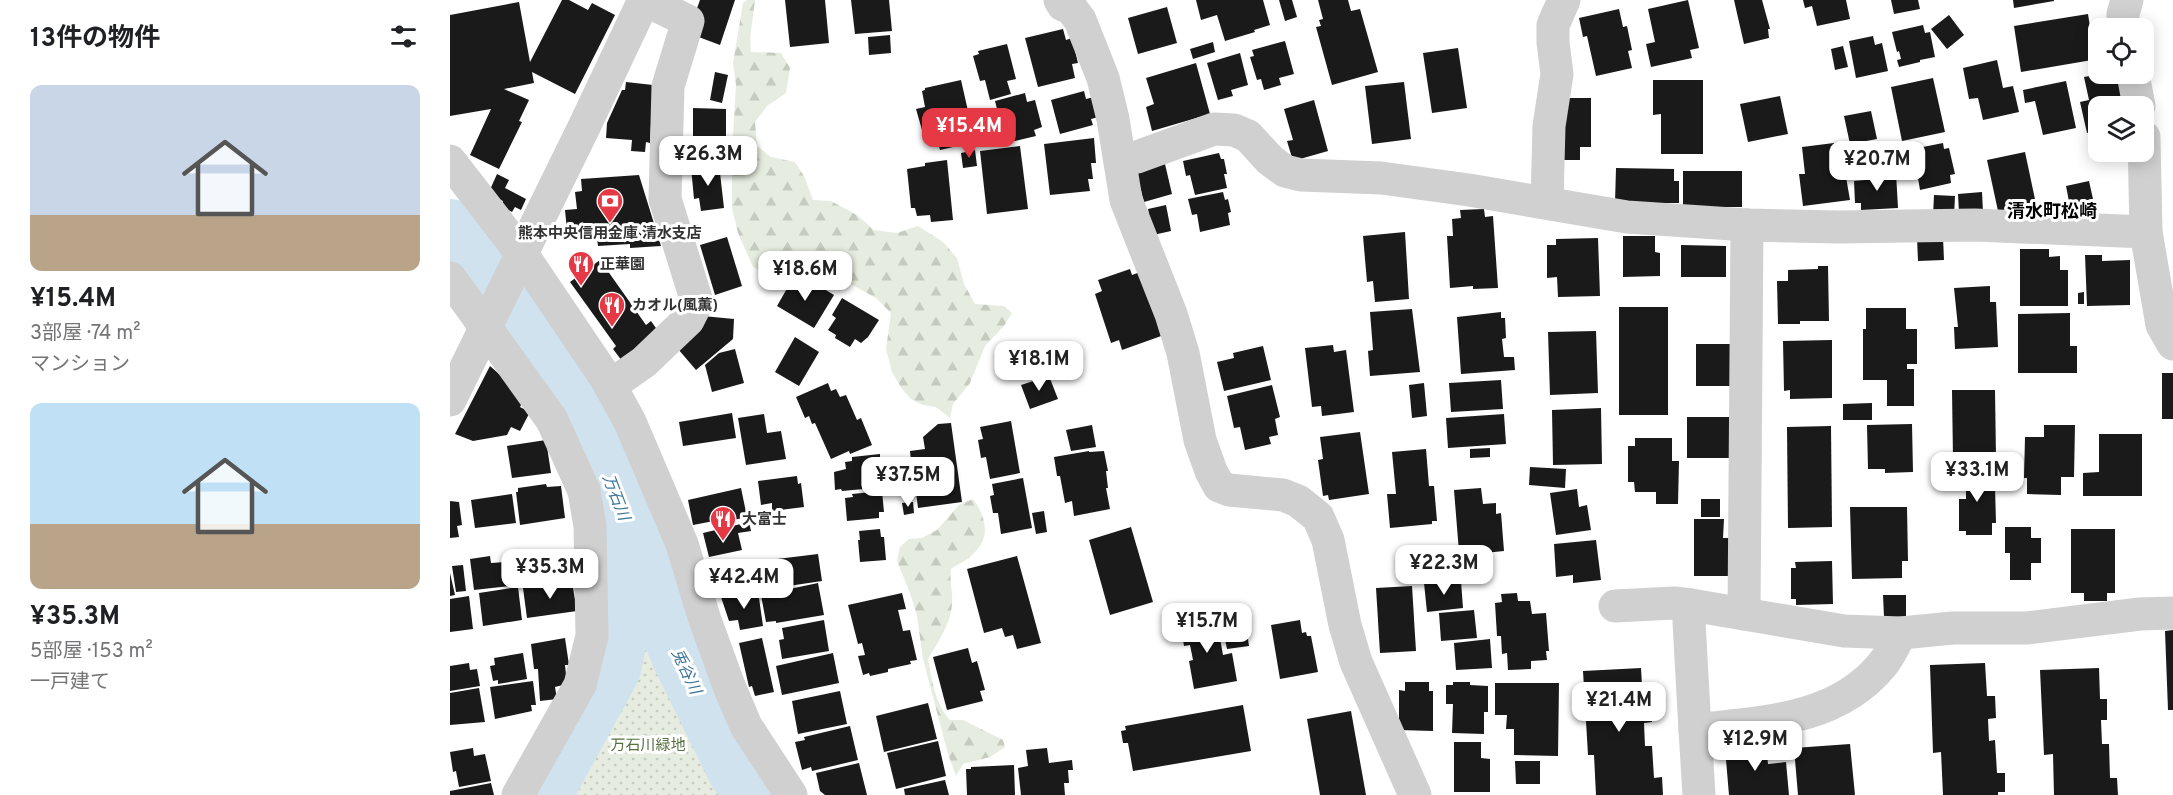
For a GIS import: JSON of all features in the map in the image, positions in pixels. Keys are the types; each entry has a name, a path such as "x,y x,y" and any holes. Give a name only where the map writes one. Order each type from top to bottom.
{"street":[{"path":"450,400 645,0 688,21 668,86 665,199 697,302 688,320 681,327 644,362 610,386"},
{"path":"1060,0 1063,5 1071,8 1080,20 1103,78 1113,120 1126,200 1171,314 1183,353 1200,440 1211,471 1219,486 1228,490 1283,495 1298,501 1318,517 1328,540 1345,625 1356,662 1415,795"},
{"path":"1547,203 1549,126 1557,74 1553,25 1564,0"},
{"path":"2123,18 2127,0"},
{"path":"1120,160 1137,157 1214,129 1234,130 1248,136 1270,160 1284,171 1301,175 1381,178 1627,217 1747,225 1839,227 1975,225 2146,232"},
{"path":"450,161 518,261 610,386 630,422 682,544 729,686 746,726 791,795"},
{"path":"2145,162 2146,232 2162,325 2173,344"},
{"path":"1744,614 1747,225"},
{"path":"450,278 489,323 552,420 584,491 592,549 592,636 580,685 519,795"},
{"path":"1615,606 1674,603 1844,631 1901,633 1953,628 2026,628 2140,614 2173,614"},
{"path":"1691,605 1689,622 1699,795"},
{"path":"1695,730 1776,720 1816,712 1852,694 1883,665 1901,633"}],"green space":[{"path":"747,0 755,0 750,39 751,52 781,53 790,68 786,93 767,106 755,122 757,146 771,157 795,162 805,178 813,200 831,201 857,215 874,230 897,233 918,226 943,242 957,258 964,284 975,304 1004,306 1012,313 1004,326 985,346 970,383 953,404 950,418 936,407 923,405 911,399 902,389 892,372 886,349 891,313 876,298 815,264 789,264 769,274 753,267 738,233 732,208 736,85 733,63 743,3"},
{"path":"973,499 984,521 984,535 978,549 951,569 950,617 928,659 938,699 950,720 963,720 1003,740 1005,747 990,757 963,764 956,776 923,659 917,616 897,561 900,547 909,539 922,538 937,530 959,505"},
{"name":"万石川緑地","path":"646,599 712,771 731,795 561,795 603,723 625,677 635,639 640,600"}],"building":[{"path":"562,0 569,0 588,10 592,3 615,15 575,94 532,72 534,83 504,89 529,100 519,121 522,122 499,169 470,155 491,109 450,116 450,15 519,2 530,62"},
{"path":"700,0 735,0 720,45 688,33"},
{"path":"785,0 825,0 829,43 790,47"},
{"path":"851,0 889,0 892,31 855,34"},
{"path":"1196,0 1263,0 1270,25 1225,41 1217,15 1201,20"},
{"path":"1279,0 1292,0 1297,17 1285,21"},
{"path":"1318,0 1348,0 1351,11 1360,9 1378,72 1332,85 1316,27 1321,26 1319,20 1323,19"},
{"path":"1688,0 1699,48 1690,50 1692,58 1651,67 1646,44 1655,42 1648,9"},
{"path":"1734,0 1762,0 1770,29 1768,29 1769,38 1744,44"},
{"path":"1803,0 1846,0 1850,19 1817,26 1812,6 1805,8"},
{"path":"1891,0 1918,0 1920,9 1894,14"},
{"path":"2013,0 2054,0 2054,1 2014,8"},
{"path":"1167,7 1177,43 1138,54 1128,18"},
{"path":"1619,9 1623,27 1627,26 1632,50 1628,51 1632,68 1596,76 1587,36 1583,37 1579,18"},
{"path":"2088,14 2088,61 2021,72 2014,26"},
{"path":"1949,15 1964,35 1947,49 1931,29"},
{"path":"1923,25 1925,33 1930,32 1935,57 1899,67 1897,60 1901,59 1892,32"},
{"path":"1063,29 1066,40 1072,38 1078,63 1072,64 1075,78 1038,87 1025,38"},
{"path":"890,35 891,53 869,55 868,37"},
{"path":"1873,36 1875,45 1882,43 1888,71 1856,78 1849,41"},
{"path":"1285,41 1294,74 1279,78 1281,85 1264,90 1261,79 1257,80 1250,57 1254,56 1252,50"},
{"path":"1213,42 1215,52 1193,59 1190,49"},
{"path":"1007,44 1016,79 1007,81 1011,94 990,100 985,80 980,81 973,56 979,54 978,51"},
{"path":"1843,46 1848,67 1835,70 1831,49"},
{"path":"1458,48 1467,108 1432,113 1423,53"},
{"path":"1240,53 1248,85 1231,90 1233,96 1218,100 1207,63"},
{"path":"1997,60 2003,88 2013,86 2019,112 1983,120 1978,98 1969,99 1963,68"},
{"path":"1196,63 1210,114 1152,131 1146,107 1154,104 1146,78"},
{"path":"715,72 728,75 722,103 710,100"},
{"path":"2088,76 2088,84 2121,84 2124,96 2088,96 2084,77"},
{"path":"1933,78 1945,132 1902,141 1891,87"},
{"path":"961,80 975,142 940,150 938,143 935,144 931,128 922,130 916,109 925,107 922,91 925,88"},
{"path":"1653,80 1703,80 1703,154 1661,154 1661,114 1653,115"},
{"path":"2066,81 2076,128 2043,135 2035,101 2025,103 2023,90"},
{"path":"626,82 653,85 650,143 646,142 645,152 631,151 632,140 606,138 607,123 622,90 625,90"},
{"path":"1404,82 1411,139 1372,144 1365,86"},
{"path":"1084,91 1086,99 1094,97 1099,117 1091,119 1093,125 1060,134 1051,100"},
{"path":"1025,93 1027,102 1035,100 1042,127 1034,130 1036,136 1006,143 1001,142 997,126 1001,125 995,101"},
{"path":"1780,96 1788,134 1748,142 1740,104"},
{"path":"1561,98 1591,98 1591,147 1580,147 1580,160 1561,160"},
{"path":"1314,100 1328,151 1293,161 1287,141 1293,140 1284,109"},
{"path":"2088,100 2087,133 2080,102"},
{"path":"693,108 726,109 726,148 721,147 720,161 693,161"},
{"path":"1871,111 1877,139 1850,144 1844,116"},
{"path":"1094,138 1096,163 1091,163 1093,179 1088,179 1090,191 1050,195 1044,144"},
{"path":"1842,142 1842,145 1847,145 1851,177 1846,177 1850,200 1803,206 1799,174 1805,174 1802,147"},
{"path":"1943,143 1944,149 1949,148 1955,174 1950,175 1951,183 1920,190 1913,149"},
{"path":"1020,146 1028,209 987,214 980,151"},
{"path":"975,150 977,166 963,168 961,153"},
{"path":"2025,152 2036,204 1998,211 1987,160"},
{"path":"1219,153 1221,159 1224,159 1227,188 1195,195 1190,175 1186,176 1183,161"},
{"path":"947,160 953,220 931,222 930,215 917,216 915,208 911,208 907,169 925,166 925,163"},
{"path":"719,164 724,208 701,211 699,198 694,199 691,167"},
{"path":"1165,164 1172,194 1144,202 1136,171"},
{"path":"1616,168 1674,169 1674,181 1679,181 1679,203 1615,203"},
{"path":"1683,171 1742,171 1742,207 1683,207"},
{"path":"1896,173 1898,208 1861,210 1861,203 1855,203 1854,181 1876,179 1876,174"},
{"path":"497,174 509,180 505,188 526,199 521,210 515,207 512,212 501,206 503,201 490,195 489,192"},
{"name":"熊本中央信用金庫 清水支店","path":"639,175 661,246 630,248 630,244 598,246 597,238 568,240 565,210 577,209 575,192 582,191 581,179"},
{"path":"2089,181 2097,217 2073,222 2066,186"},
{"path":"1223,192 1225,200 1228,199 1231,212 1228,213 1230,225 1200,232 1197,214 1192,215 1188,199"},
{"path":"1982,192 1983,212 1959,213 1958,194"},
{"path":"1934,195 1955,196 1954,217 1933,216"},
{"path":"1166,205 1171,231 1153,235 1148,209"},
{"path":"1484,209 1485,217 1493,216 1498,288 1473,289 1473,286 1450,288 1447,236 1453,236 1452,219 1461,218 1460,210"},
{"path":"1405,232 1409,299 1375,302 1373,281 1367,282 1363,236"},
{"path":"1623,236 1655,236 1655,252 1660,253 1660,276 1623,277"},
{"path":"727,237 742,286 715,295 700,245"},
{"path":"1943,237 1944,260 1918,261 1917,238"},
{"path":"1598,238 1600,296 1558,297 1557,277 1547,278 1547,245 1556,245 1556,239"},
{"path":"1681,245 1726,246 1726,277 1681,277"},
{"path":"2020,249 2049,249 2049,257 2060,256 2060,270 2068,270 2068,306 2020,306"},
{"path":"2085,255 2102,255 2102,261 2130,260 2130,305 2087,306"},
{"path":"600,260 646,325 651,321 663,338 625,365 613,349 616,346 570,282"},
{"path":"1818,266 1828,266 1829,321 1778,324 1777,281 1788,281 1788,270 1818,269"},
{"path":"1130,269 1132,275 1143,271 1164,335 1122,350 1119,340 1111,343 1095,294 1102,291 1098,280"},
{"path":"793,278 813,290 816,284 834,295 814,328 777,306"},
{"path":"1990,286 1990,302 1996,302 1998,347 1955,349 1954,327 1958,327 1954,288"},
{"path":"2084,292 2084,304 2078,304 2078,293"},
{"path":"842,298 879,320 868,337 861,343 855,339 850,347 835,338 836,335 828,330 836,318 832,315"},
{"path":"1619,307 1668,307 1668,415 1619,415"},
{"path":"1866,308 1906,308 1906,329 1917,329 1917,364 1907,364 1907,369 1914,369 1914,406 1887,406 1887,380 1863,380 1863,329 1866,329"},
{"path":"1412,309 1420,372 1370,376 1368,351 1373,350 1370,312"},
{"path":"1501,312 1501,318 1505,318 1506,338 1502,339 1504,357 1514,357 1515,370 1461,374 1457,317"},
{"path":"2070,313 2070,346 2077,346 2077,373 2018,373 2018,314"},
{"path":"703,316 734,319 733,339 696,370 678,349"},
{"path":"1596,331 1598,393 1550,395 1548,332"},
{"path":"795,337 819,352 799,386 775,372"},
{"path":"1832,340 1832,398 1790,399 1790,390 1784,391 1783,341"},
{"path":"1696,344 1730,344 1730,386 1696,386"},
{"path":"1333,345 1334,352 1346,350 1354,412 1322,416 1321,406 1312,407 1305,348"},
{"path":"1263,346 1271,380 1224,391 1217,362 1234,358 1233,353"},
{"path":"735,349 744,383 712,392 705,365 719,353"},
{"path":"490,366 525,397 520,407 530,412 520,431 511,427 507,435 473,441 455,434"},
{"path":"2162,373 2173,373 2173,419 2162,419"},
{"path":"1049,376 1058,399 1030,409 1021,385"},
{"path":"1501,380 1503,409 1451,412 1449,383"},
{"path":"828,383 831,391 836,389 840,397 846,395 857,420 861,418 872,445 831,459 815,423 812,424 809,416 805,418 796,397"},
{"path":"1424,383 1427,416 1412,418 1409,385"},
{"path":"1272,385 1280,417 1275,419 1278,435 1269,437 1271,444 1245,450 1240,427 1234,428 1227,396"},
{"path":"1952,390 1995,390 1996,458 1953,459"},
{"path":"1872,403 1872,420 1843,420 1843,404"},
{"path":"1601,408 1602,464 1553,465 1552,410"},
{"path":"732,413 736,438 683,446 679,422"},
{"path":"764,414 767,433 781,431 786,459 746,465 738,418"},
{"path":"1504,414 1506,444 1448,448 1446,418"},
{"path":"1687,417 1731,417 1731,458 1687,458"},
{"path":"1011,421 1020,473 990,479 986,457 981,458 978,440 983,439 980,427"},
{"path":"951,423 962,502 918,508 916,492 912,492 908,463 911,462 910,451 925,449 923,437 938,424"},
{"path":"1912,424 1913,472 1885,473 1885,469 1868,469 1867,425"},
{"path":"1092,425 1096,447 1071,451 1066,430"},
{"path":"2044,425 2075,425 2074,477 2061,477 2061,495 2027,494 2027,478 2024,478 2025,437 2044,437"},
{"path":"1831,426 1832,527 1788,528 1787,427"},
{"path":"1360,432 1369,494 1329,500 1328,495 1323,496 1318,460 1323,459 1320,437"},
{"path":"2099,434 2142,434 2142,496 2083,496 2083,473 2099,472"},
{"path":"1635,438 1672,438 1672,461 1679,461 1678,504 1656,504 1656,492 1635,492 1634,482 1628,482 1628,446 1635,446"},
{"path":"546,440 551,473 512,478 507,446"},
{"path":"1490,448 1490,457 1470,458 1470,449"},
{"path":"1426,449 1429,486 1434,486 1437,521 1432,521 1432,524 1390,528 1387,494 1396,494 1392,452"},
{"path":"1104,451 1108,471 1106,471 1108,488 1106,488 1110,509 1074,516 1072,501 1065,503 1054,457"},
{"path":"880,454 880,459 884,458 886,477 882,477 883,484 874,485 875,488 835,490 834,472 846,469 845,462 852,461 852,457"},
{"path":"1530,467 1566,469 1565,488 1529,485"},
{"path":"1966,469 1991,469 1991,486 1995,486 1996,523 1992,523 1992,535 1966,535 1966,531 1959,531 1959,499 1966,499 1966,491 1961,491 1960,473 1966,473"},
{"path":"797,476 798,484 801,483 804,507 772,511 772,503 761,505 758,481"},
{"path":"1023,478 1032,528 1001,534 998,513 993,513 990,496 994,495 992,484"},
{"path":"546,484 547,487 561,486 565,518 520,525 516,492 518,488"},
{"path":"741,488 747,517 715,524 714,521 693,525 688,500"},
{"path":"1481,488 1483,504 1496,503 1496,514 1501,513 1504,551 1474,554 1474,551 1459,552 1454,490"},
{"path":"1577,489 1579,507 1587,505 1591,530 1556,535 1550,493"},
{"path":"882,491 884,512 879,512 879,518 847,521 845,498 853,497 852,494"},
{"path":"512,494 516,523 475,528 471,500"},
{"path":"1701,499 1720,499 1720,517 1701,517"},
{"path":"450,501 459,502 462,525 457,526 459,537 450,538"},
{"path":"913,502 914,513 904,515 902,503"},
{"path":"1850,507 1907,507 1908,561 1902,561 1902,578 1852,579"},
{"path":"1044,511 1047,532 1036,534 1032,513"},
{"path":"1694,519 1724,519 1723,538 1733,538 1733,576 1694,576"},
{"name":"大富士","path":"749,522 751,531 738,533 742,550 709,557 703,533"},
{"path":"1131,527 1153,602 1110,615 1089,540"},
{"path":"2005,527 2031,527 2031,538 2041,538 2041,563 2031,563 2031,580 2010,580 2010,553 2005,553"},
{"path":"880,529 881,537 884,537 886,560 860,562 859,531"},
{"path":"2071,529 2115,529 2115,593 2107,593 2107,601 2084,601 2084,593 2071,593"},
{"path":"1596,540 1601,580 1573,583 1573,575 1556,577 1554,544"},
{"path":"563,552 567,577 534,581 531,557"},
{"path":"818,554 822,581 768,589 768,585 763,586 761,567 766,566 765,563 778,561 777,559"},
{"path":"490,556 491,563 515,564 518,585 474,590 470,559"},
{"path":"1017,556 1041,643 1017,649 1013,635 1005,637 1002,628 984,633 967,569"},
{"path":"1832,561 1833,604 1796,605 1796,599 1791,599 1791,568 1796,568 1795,562"},
{"path":"463,565 466,591 456,592 452,566"},
{"path":"450,573 455,595 450,596"},
{"path":"1461,581 1463,608 1427,612 1424,583"},
{"path":"572,582 577,611 527,618 523,588"},
{"path":"818,583 824,615 776,623 776,621 766,622 761,595"},
{"path":"1412,586 1416,651 1380,653 1376,588"},
{"path":"518,587 522,620 483,626 479,593"},
{"path":"758,591 763,626 740,630 738,620 729,621 721,597"},
{"path":"902,593 906,609 898,610 903,631 910,630 917,660 910,661 911,664 888,669 888,672 870,676 869,673 863,675 858,656 865,655 862,643 858,644 848,605"},
{"path":"1517,593 1518,601 1530,601 1532,614 1546,613 1549,651 1546,651 1547,660 1531,661 1531,669 1508,670 1507,653 1502,654 1501,636 1497,636 1495,603 1502,602 1501,594"},
{"path":"1883,595 1906,595 1906,617 1884,617"},
{"path":"469,596 473,629 450,632 450,599"},
{"path":"1474,610 1477,638 1441,641 1439,613"},
{"path":"1216,616 1223,655 1232,653 1237,681 1194,689 1189,661 1193,660 1190,645 1184,646 1180,622"},
{"path":"824,620 829,651 782,659 779,640 784,639 782,628"},
{"path":"1300,620 1302,633 1306,632 1307,636 1311,636 1318,672 1280,679 1271,625"},
{"path":"1246,626 1249,646 1227,649 1223,630"},
{"path":"2173,630 2173,710 2168,710 2165,631"},
{"path":"565,638 569,665 565,665 567,684 555,687 557,699 540,701 538,669 534,669 531,644"},
{"path":"762,638 774,692 755,696 752,686 749,687 739,643"},
{"path":"1490,639 1492,668 1456,670 1454,643"},
{"path":"968,648 972,663 977,661 985,690 980,691 983,701 947,710 933,657"},
{"path":"523,653 527,679 498,684 498,680 493,681 490,666 495,665 494,658"},
{"path":"833,653 839,683 782,695 776,666"},
{"path":"469,663 470,670 477,669 480,686 450,691 450,666"},
{"path":"1985,663 1987,696 1995,696 1996,718 1988,719 1989,741 1995,740 1997,773 2005,773 2005,792 1998,792 1998,795 1943,795 1941,752 1933,753 1930,665"},
{"path":"1641,668 1643,703 1651,702 1652,722 1644,723 1645,746 1652,746 1654,778 1662,777 1663,795 1596,795 1594,755 1588,755 1583,671"},
{"path":"2099,668 2100,699 2107,699 2107,720 2101,720 2102,744 2109,744 2110,778 2117,778 2118,795 2054,795 2053,754 2044,755 2040,670"},
{"path":"533,681 536,705 531,705 532,711 495,719 490,687"},
{"path":"1405,682 1429,682 1429,691 1433,691 1433,731 1399,730 1399,690 1405,691"},
{"path":"1453,682 1470,682 1470,685 1488,686 1488,712 1484,712 1484,734 1452,733 1453,704 1446,704 1446,685 1453,685"},
{"path":"1495,683 1559,683 1558,756 1514,755 1514,729 1506,729 1507,715 1495,715"},
{"path":"479,688 485,722 450,725 450,693"},
{"path":"840,691 847,724 798,734 792,701"},
{"path":"928,703 937,739 884,752 876,716"},
{"path":"1243,705 1251,751 1133,771 1128,743 1123,743 1121,731 1126,730 1125,726"},
{"path":"1351,711 1366,795 1320,795 1307,719"},
{"path":"850,726 858,760 812,771 811,767 802,770 795,742 805,740 804,737"},
{"path":"938,741 946,776 896,789 887,753"},
{"path":"1454,742 1481,742 1481,758 1490,759 1490,792 1454,792"},
{"path":"1766,744 1768,764 1786,762 1789,795 1729,795 1725,748"},
{"path":"1850,744 1855,795 1798,795 1794,748"},
{"path":"473,748 474,756 485,754 491,781 459,787 456,771 453,772 450,752"},
{"path":"1047,748 1049,763 1072,760 1073,770 1068,770 1069,783 1064,783 1065,795 1021,795 1018,768 1028,766 1026,750"},
{"path":"1515,761 1540,761 1540,784 1516,784"},
{"path":"859,763 867,795 825,795 820,791 816,773"},
{"path":"1014,765 1015,795 967,795 966,769"},
{"path":"945,780 949,795 905,795 904,789"},
{"path":"491,783 494,795 450,795 450,791"}],"waterway":[{"name":"万石川","path":"450,227 567,385 598,448 679,656 736,772 754,795"},
{"name":"万石川","path":"544,795 613,669 629,593 633,546"}],"place":[{"name":"熊本中央信用金庫 清水支店","path":"610,224"},
{"name":"正華園","path":"581,287"},
{"name":"カオル(風薫)","path":"612,328"},
{"name":"大富士","path":"723,542"}],"district":[{"name":"清水町松崎","path":"2052,211"}],"water label":[{"name":"兎谷川","path":"687,671"}]}
